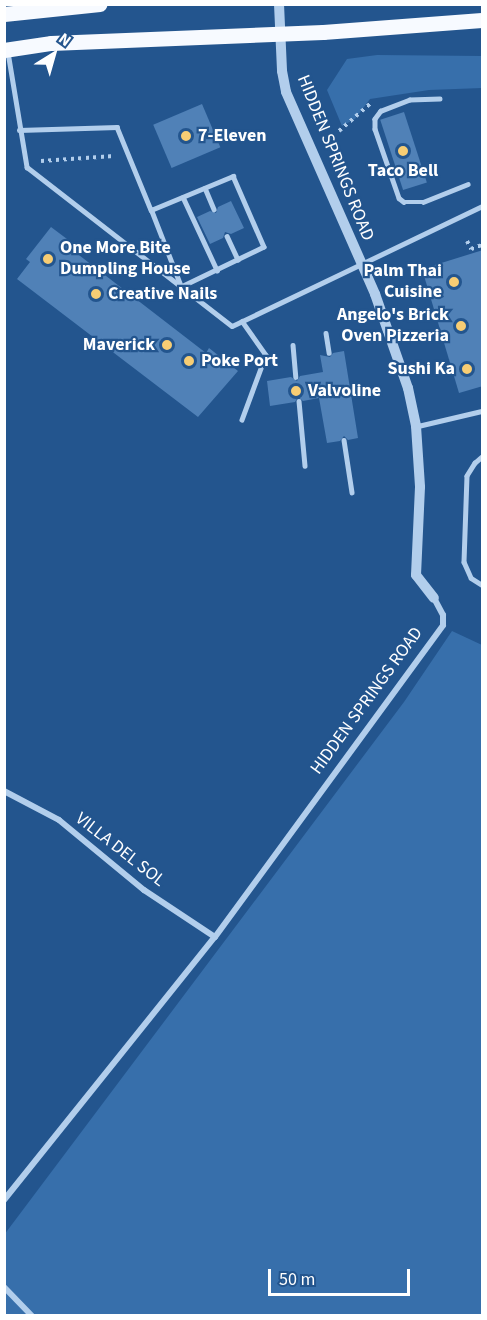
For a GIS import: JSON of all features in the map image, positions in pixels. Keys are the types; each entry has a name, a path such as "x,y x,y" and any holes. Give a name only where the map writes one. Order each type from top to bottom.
{"main road":[{"path":"4,14 99,4"},
{"path":"6,50 51,43 280,33 483,20"}],"street":[{"name":"HIDDEN SPRINGS ROAD","path":"4,1200 215,938 443,625 443,615 434,598 416,575 420,499 416,426 395,346 286,92 279,4"},
{"name":"VILLA DEL SOL","path":"4,791 59,820 144,890 215,938"},
{"path":"4,1287 32,1316"}],"lane":[{"path":"6,50 27,167 232,326 483,206"},
{"path":"440,99 410,100 381,111 375,119 375,129 399,198 404,202 423,202 468,184"},
{"path":"19,130 117,127 181,287"},
{"path":"151,210 233,176 264,247 181,287"},
{"path":"205,188 214,209"},
{"path":"183,197 217,270"},
{"path":"227,236 238,260"},
{"path":"242,321 266,355 242,420"},
{"path":"326,333 330,353"},
{"path":"293,345 296,376"},
{"path":"298,401 305,466"},
{"path":"416,426 483,411"},
{"path":"344,440 352,492"},
{"path":"483,457 475,463 467,476 464,562 471,578 483,585"}],"path":[{"path":"41,161 114,156"},
{"path":"467,241 471,249 483,245"}],"shaded area":[{"path":"377,55 482,56 482,88 429,90 370,99 355,119 342,126 327,90 347,59"},
{"path":"452,631 482,645 482,1315 5,1315 4,1235 404,702"}],"building":[{"name":"7-Eleven","path":"202,104 220,147 172,168 153,125"},
{"name":"Taco Bell","path":"404,112 427,182 403,190 380,120"},
{"path":"231,201 244,228 231,234 225,232 223,238 210,244 197,217 210,211 216,213 218,207"},
{"path":"51,227 79,248 75,252 206,353 209,348 238,371 198,417 17,279 30,262 26,259"},
{"path":"483,250 483,386 459,393 422,269"},
{"path":"344,351 358,438 348,440 344,436 340,441 327,443 319,398 303,401 298,397 295,402 270,406 267,381 291,377 297,381 300,376 323,372 320,355 330,357 333,353"}],"place":[{"name":"7-Eleven","path":"186,136"},
{"name":"Taco Bell","path":"403,151"},
{"name":"One More Bite Dumpling House","path":"48,259"},
{"name":"Palm Thai Cuisine","path":"454,282"},
{"name":"Creative Nails","path":"96,294"},
{"name":"Angelo's Brick Oven Pizzeria","path":"461,326"},
{"name":"Maverick","path":"167,345"},
{"name":"Poke Port","path":"189,361"},
{"name":"Sushi Ka","path":"467,369"},
{"name":"Valvoline","path":"296,391"}]}
